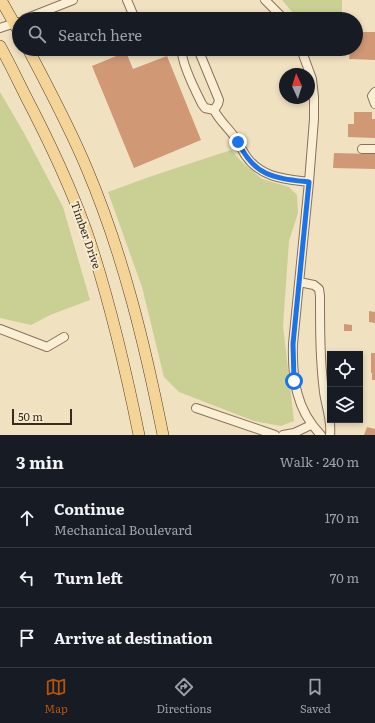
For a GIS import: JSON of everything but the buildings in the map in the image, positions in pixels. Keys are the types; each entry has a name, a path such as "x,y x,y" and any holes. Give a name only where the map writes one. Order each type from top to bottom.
{"main road":[{"path":"2,0 12,17"},
{"name":"Timber Drive","path":"0,46 48,139 66,178 86,230 110,310 130,390 139,435"},
{"path":"32,56 69,129 108,222 133,303 153,384 163,435"}],"street":[{"path":"43,12 73,0"},
{"path":"127,0 132,12"},
{"path":"265,0 277,12"},
{"path":"0,28 12,27"},
{"path":"182,56 202,104 205,108 214,110"},
{"path":"201,56 219,100 214,110"},
{"path":"304,56 312,79 314,119 293,344 294,381 298,396 311,425 321,435"},
{"path":"375,92 372,96 375,104"},
{"path":"214,110 218,119 238,142 246,157 258,168 270,176 309,182"},
{"path":"362,149 375,149"},
{"path":"299,282 314,285 319,289 320,347 324,393 330,425 330,435"},
{"path":"0,329 47,348 64,337"},
{"path":"196,408 276,435"},
{"path":"283,435 294,433 311,425"}],"green space":[{"path":"282,0 342,0 342,12 292,12"},
{"path":"0,92 24,133 63,207 90,300 50,315 31,325 0,318"},
{"path":"231,150 242,162 262,179 289,187 297,195 298,213 289,241 283,326 294,421 281,426 254,421 179,392 164,377 142,287 108,192"}],"route":[{"path":"238,142 246,157 270,176 309,182 293,344 292,362 294,381"}]}
